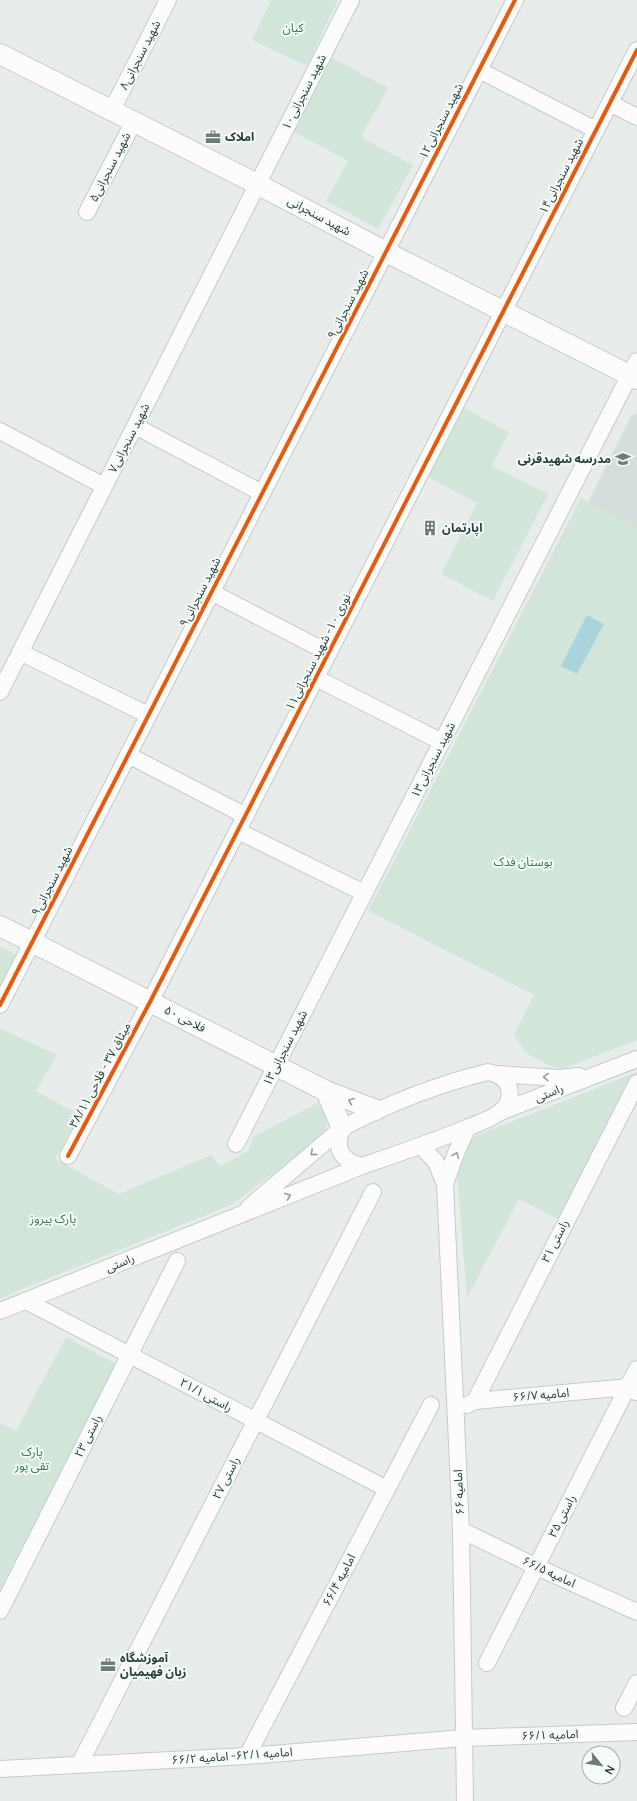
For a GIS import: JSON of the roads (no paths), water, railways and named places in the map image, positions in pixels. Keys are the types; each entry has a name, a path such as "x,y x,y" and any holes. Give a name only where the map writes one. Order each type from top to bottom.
{"street":[{"name":"شهید سنجرانی۸","path":"112,110 168,0"},
{"name":"شهید سنجرانی۱۰","path":"258,184 351,0"},
{"name":"شهید سنجرانی۱۲","path":"386,252 479,70 510,2"},
{"name":"شهید سنجرانی۱۴","path":"503,312 637,50"},
{"name":"شهید سنجرانی","path":"0,54 258,184 503,312 635,372"},
{"path":"479,70 596,130"},
{"path":"610,103 637,117"},
{"name":"شهید سنجرانی۵","path":"87,212 134,121"},
{"name":"شهید سنجرانی۷","path":"0,692 258,184"},
{"name":"شهید سنجرانی۹","path":"0,1005 386,252"},
{"name":"نوری ۱۰- شهید سنجرانی۱۱","path":"150,1002 503,312"},
{"name":"شهید سنجرانی۱۳","path":"236,1144 442,742 635,372"},
{"path":"135,426 262,493"},
{"path":"0,431 104,486"},
{"path":"211,592 329,652"},
{"path":"20,652 148,715"},
{"path":"316,678 442,742"},
{"path":"128,755 246,816"},
{"path":"238,831 364,893"},
{"name":"فلاحی ۵۰","path":"0,926 326,1091 376,1110"},
{"name":"میثاق ۳۷ - فلاحی ۳۸/۱۱","path":"68,1156 150,1002"},
{"name":"راستی","path":"0,1311 362,1166 421,1146 500,1112 637,1059"},
{"name":"راستی","path":"239,1216 342,1128 376,1110 462,1078 488,1072 497,1074 559,1078 598,1074"},
{"path":"497,1074 504,1080 509,1092 507,1106 500,1112"},
{"name":"راستی ۳۱","path":"475,1401 637,1082"},
{"path":"326,1091 342,1128 338,1137 339,1148 344,1157 351,1164 362,1166"},
{"path":"445,1184 456,1153 468,1127"},
{"path":"421,1146 436,1162 445,1184"},
{"name":"امامیه ۶۶","path":"445,1184 461,1530 465,1801"},
{"name":"راستی ۲۷","path":"79,1765 373,1192"},
{"name":"راستی ۲۳","path":"0,1611 177,1261"},
{"name":"راستی ۲۱/۱","path":"26,1301 387,1489"},
{"name":"راستی ۳۵","path":"487,1663 632,1390 637,1369"},
{"name":"امامیه ۶۶/۷","path":"455,1410 475,1401 632,1390"},
{"name":"امامیه ۶۶/۴","path":"247,1756 431,1405"},
{"name":"امامیه ۶۶/۵","path":"461,1530 537,1567 637,1612"},
{"path":"624,1708 637,1683"},
{"name":"امامیه ۶۶/۱","path":"463,1738 637,1732"},
{"name":"امامیه ۶۲/۱- امامیه ۶۶/۲","path":"0,1769 247,1756 463,1738"}],"water":[{"path":"587,615 604,624 577,674 561,666"}],"place":[{"name":"املاک","path":"213,137"},
{"name":"مدرسه شهیدقرنی","path":"623,459"},
{"name":"اپارتمان","path":"430,528"},
{"name":"آموزشگاه زبان فهیمیان","path":"108,1665"}],"park label":[{"name":"کیان","path":"293,28"},
{"name":"بوستان فدک","path":"523,862"},
{"name":"پارک پیروز","path":"53,1219"},
{"name":"پارک تقی پور","path":"32,1459"}]}
